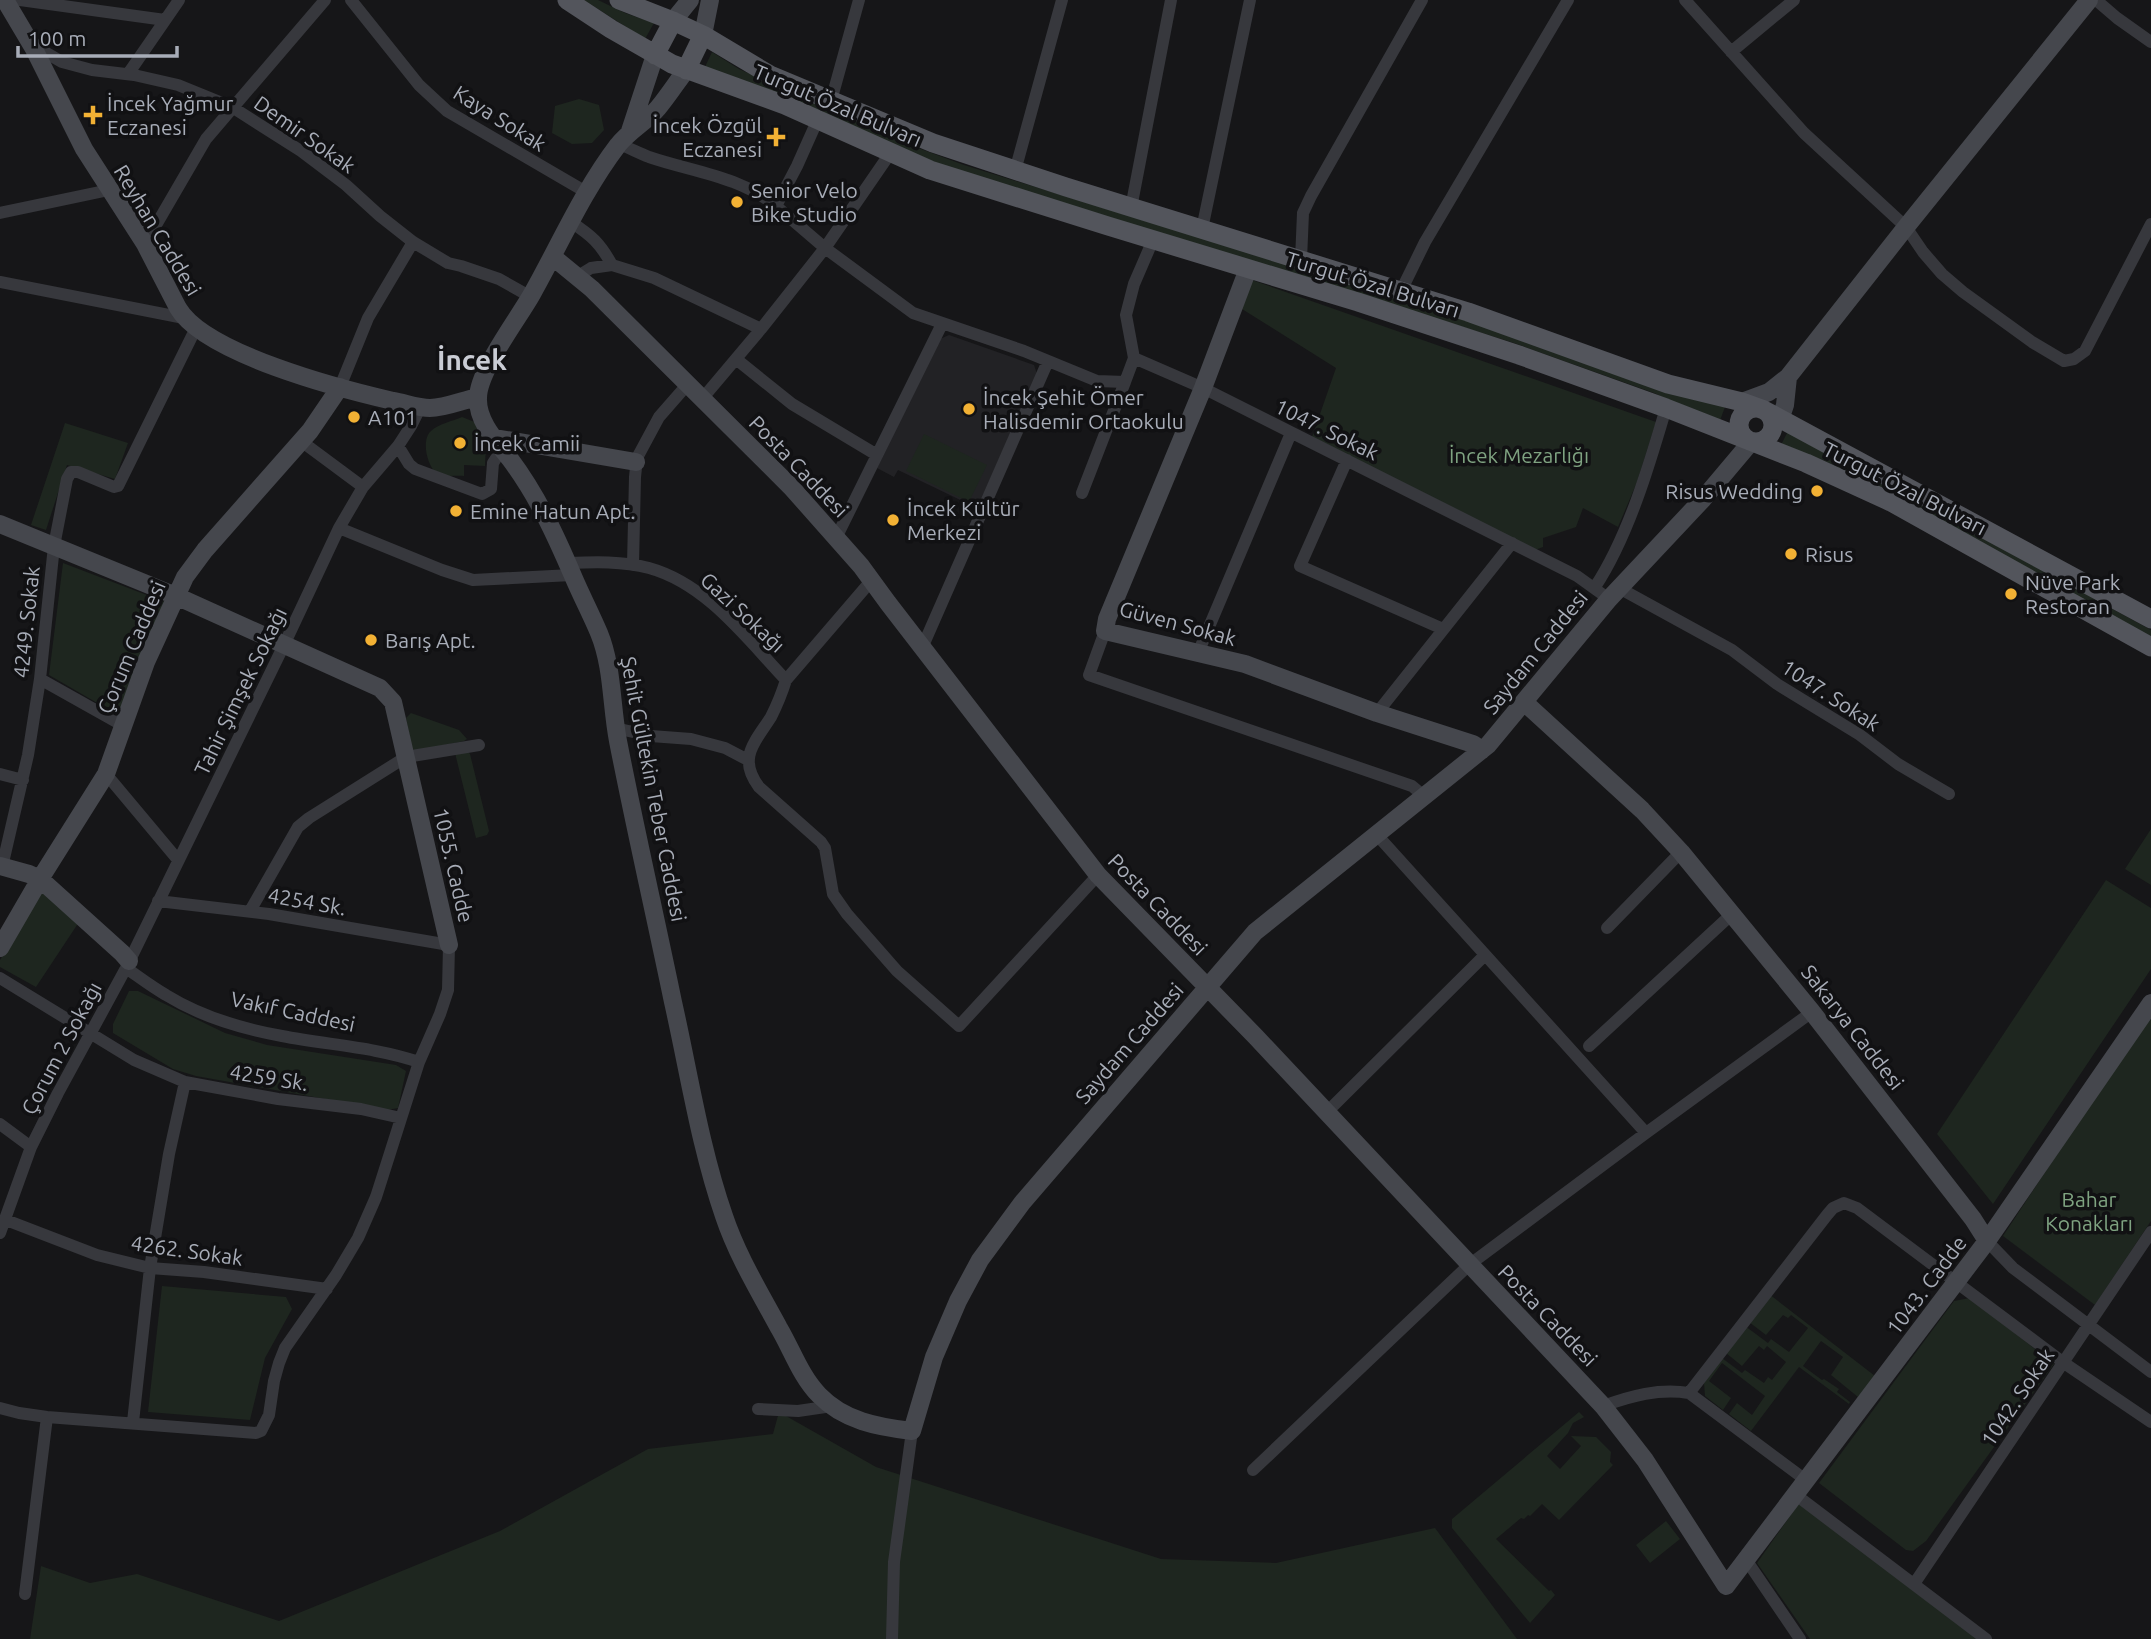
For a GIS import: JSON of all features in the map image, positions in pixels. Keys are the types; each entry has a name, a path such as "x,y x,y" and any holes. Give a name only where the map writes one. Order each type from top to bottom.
{"main road":[{"name":"Turgut Özal Bulvarı","path":"568,0 611,29 686,70 750,91 942,174 1358,302 1519,355 1666,408 1840,477 1882,497 2151,647"},
{"name":"Turgut Özal Bulvarı","path":"619,0 703,35 771,75 933,143 1515,328 1668,384 1742,402 1772,413 2151,618"},
{"path":"655,55 673,21"},
{"path":"686,70 703,35"},
{"path":"1751,442 1739,430 1739,419 1752,408 1772,413"}],"street":[{"name":"Reyhan Caddesi","path":"5,0 34,50 76,134 145,244 190,323 244,354 340,387 421,406 439,407 478,397"},
{"path":"20,0 165,20"},
{"path":"128,74 179,0"},
{"path":"145,244 206,139 325,0"},
{"name":"Kaya Sokak","path":"351,0 419,85 447,111 586,192"},
{"path":"673,21 690,0"},
{"path":"703,35 710,0"},
{"path":"831,101 859,0"},
{"path":"1015,171 1062,0"},
{"path":"1131,208 1171,0"},
{"path":"1202,229 1250,0"},
{"path":"1301,260 1303,214 1311,196 1422,0"},
{"path":"1401,291 1425,242 1568,0"},
{"path":"1685,0 1804,133 1906,227 1923,252 1952,284 2032,342 2064,361 2074,359 2085,351 2151,224"},
{"path":"1731,52 1794,0"},
{"path":"1742,402 1769,392 1788,377 2089,0"},
{"path":"2096,0 2151,43"},
{"name":"Demir Sokak","path":"34,50 43,51 62,62 92,70 128,74 178,85 232,107 301,151 413,242 448,264 499,279 531,297"},
{"path":"478,397 490,364 531,297 586,192 624,137 655,55"},
{"path":"624,137 658,108 686,70"},
{"path":"776,206 818,119"},
{"path":"624,137 648,157 732,180 760,193 825,248 913,313 1048,361 1097,382 1125,382"},
{"path":"702,399 825,248 891,152"},
{"path":"0,214 109,190"},
{"path":"571,222 602,246 612,265"},
{"path":"1082,494 1134,358 1126,315 1134,284 1153,240"},
{"path":"340,387 376,302 413,242"},
{"name":"Posta Caddesi","path":"553,257 578,276 791,487 861,566 1098,875 1256,1037 1603,1406 1645,1460 1726,1586"},
{"path":"578,276 590,268 612,265 654,278 761,329"},
{"name":"Güven Sokak","path":"1248,269 1203,388 1107,619 1105,631 1245,664 1377,713 1473,744 1482,750"},
{"path":"0,282 190,323"},
{"name":"4249. Sokak","path":"1,866 29,755 54,546 67,479 71,472 78,472 114,487 118,486 190,323"},
{"path":"836,538 942,324"},
{"name":"1047. Sokak","path":"1134,358 1203,388 1595,587 1614,593 1731,650 1777,684 1860,735 1898,764 1949,794"},
{"path":"736,359 792,404 877,455"},
{"path":"922,648 1048,361"},
{"path":"1772,413 1785,405 1788,377"},
{"path":"634,565 636,462 659,417 687,385"},
{"name":"Çorum Caddesi","path":"0,948 106,774 146,662 194,563 301,441 340,387"},
{"name":"Şehit Gültekin Teber Caddesi","path":"478,397 480,415 525,479 548,518 600,635 610,675 615,728 703,1140 718,1199 737,1250 809,1382 820,1397 862,1423 912,1431"},
{"name":"Tahir Şimşek Sokağı","path":"127,964 339,528 363,487 398,446 421,406"},
{"name":"Saydam Caddesi","path":"1595,587 1629,515 1666,408"},
{"path":"1198,653 1291,433"},
{"path":"301,441 363,487"},
{"name":"Saydam Caddesi","path":"892,1639 894,1562 912,1431 945,1329 969,1279 992,1242 1022,1203 1239,948 1263,924 1482,750 1614,593 1703,499 1751,442"},
{"path":"398,446 415,469 482,495 491,489 498,444 636,462"},
{"path":"1347,460 1300,566 1443,629"},
{"name":"1055. Cadde","path":"0,524 176,596 380,688 387,694 393,702 449,945 448,990 419,1062 376,1197 358,1238 282,1355 274,1381 269,1415 261,1431 256,1433 133,1422"},
{"name":"Gazi Sokağı","path":"339,528 473,580 570,569 606,562 634,565 664,573 697,592 735,626 786,680 772,714 752,746 748,760"},
{"path":"1377,713 1512,543"},
{"path":"786,680 871,581"},
{"path":"1105,631 1089,675 1412,786 1425,796"},
{"path":"40,679 122,725"},
{"name":"Sakarya Caddesi","path":"1524,702 1642,810 1681,852 1923,1153 1987,1241 2013,1268 2151,1372"},
{"path":"615,728 650,736 691,739 725,748 748,760 749,772 758,787 811,832 825,848 833,894 847,914 897,971 959,1026 1098,875"},
{"path":"250,911 298,827 309,818 406,757 479,745"},
{"path":"0,774 23,780"},
{"path":"106,774 178,860"},
{"path":"1377,835 1646,1133"},
{"path":"1607,928 1681,852"},
{"name":"Vakıf Caddesi","path":"1,866 40,879 122,953 127,964 166,996 197,1011 281,1036 389,1053 419,1062"},
{"name":"4254 Sk.","path":"158,901 250,911 449,945"},
{"path":"1589,1046 1732,914"},
{"path":"1327,1112 1485,955"},
{"name":"Çorum 2 Sokağı","path":"0,1233 31,1147 127,964"},
{"name":"4259 Sk.","path":"0,978 134,1060 185,1082 278,1099 361,1109 401,1118"},
{"name":"1043. Cadde","path":"1726,1586 1987,1241 2151,1003"},
{"path":"1254,1469 1469,1265 1812,1012"},
{"path":"0,1408 47,1416 133,1422 150,1268 169,1154 185,1082"},
{"path":"0,1124 31,1147"},
{"path":"1689,1393 1827,1215 1844,1203 1857,1208 2064,1363 2151,1422"},
{"name":"4262. Sokak","path":"6,1220 97,1255 150,1268 204,1272 327,1289"},
{"name":"1042. Sokak","path":"1914,1584 2151,1232"},
{"path":"1603,1406 1666,1390 1689,1393 1914,1584 1986,1639"},
{"path":"758,1409 798,1411 832,1406"},
{"path":"25,1594 47,1416"},
{"path":"1747,1561 1800,1639"}],"shaded area":[{"path":"949,335 1034,365 1037,374 977,508 898,470 894,477 877,468 940,339"}],"green space":[{"path":"584,0 598,0 654,23 645,39"},
{"path":"712,52 739,69 902,142 964,165 1480,324 1725,407 1719,423 1654,393 1511,342 938,164 705,67"},
{"path":"579,99 599,105 604,130 592,143 572,144 552,133 555,106"},
{"name":"İncek Mezarlığı","path":"1249,279 1656,422 1637,482 1618,527 1583,508 1576,527 1543,538 1543,547 1535,550 1312,437 1336,368 1242,309"},
{"path":"462,417 477,423 486,443 485,466 464,465 464,476 438,475 428,459 428,435 438,426"},
{"path":"65,423 128,443 115,479 67,465 46,530 31,525"},
{"path":"1788,431 2151,630 2151,638 1883,489 1823,460 1780,447"},
{"path":"924,434 987,465 969,502 906,471"},
{"path":"63,563 165,602 118,715 49,675"},
{"path":"411,713 459,730 467,739 417,751 412,749 406,718"},
{"path":"467,751 489,831 487,835 476,838 455,753"},
{"path":"2151,829 2151,885 2125,869"},
{"path":"2106,880 2151,908 2151,969 1993,1204 1937,1134"},
{"path":"42,891 79,922 36,987 0,967 0,960"},
{"path":"129,991 138,991 225,1033 267,1045 396,1065 406,1071 398,1108 387,1110 196,1076 173,1069 113,1033 113,1024"},
{"name":"Bahar Konakları","path":"2151,1012 2151,1221 2095,1305 2003,1236"},
{"path":"162,1286 286,1297 292,1309 265,1358 250,1420 148,1412"},
{"path":"1769,1294 1875,1376 1858,1397 1831,1375 1843,1357 1821,1341 1803,1366 1839,1389 1837,1392 1850,1402 1849,1404 1799,1367 1751,1431 1729,1414 1737,1403 1752,1415 1765,1396 1722,1363 1709,1381 1731,1398 1723,1410 1705,1396 1704,1383 1722,1358 1742,1373 1745,1370 1764,1383 1768,1377 1772,1380 1786,1362 1767,1346 1764,1350 1759,1346 1742,1366 1726,1353 1745,1326 1768,1343 1771,1339 1789,1352 1808,1328 1791,1315 1788,1318 1783,1315 1766,1335 1749,1322"},
{"path":"1970,1298 2054,1364 1926,1541 1913,1551 1906,1550 1819,1483 1954,1301"},
{"path":"779,1412 876,1467 1161,1559 1276,1563 1435,1528 1517,1639 30,1639 41,1566 90,1583 137,1574 279,1621 500,1531 648,1449 773,1434"},
{"path":"1579,1412 1584,1417 1573,1423 1568,1433 1547,1456 1560,1469 1581,1446 1571,1436 1596,1437 1611,1452 1610,1462 1613,1465 1559,1520 1542,1504 1530,1516 1521,1518 1496,1539 1555,1595 1530,1623 1452,1528 1452,1519"},
{"path":"1800,1502 1979,1639 1810,1639 1757,1563"},
{"path":"1666,1521 1680,1539 1650,1563 1636,1545"}],"place":[{"name":"İncek Yağmur Eczanesi","path":"93,115"},
{"name":"İncek Özgül Eczanesi","path":"776,137"},
{"name":"Senior Velo Bike Studio","path":"737,202"},
{"name":"İncek Şehit Ömer Halisdemir Ortaokulu","path":"969,409"},
{"name":"A101","path":"354,417"},
{"name":"İncek Camii","path":"460,443"},
{"name":"Risus Wedding","path":"1817,491"},
{"name":"Emine Hatun Apt.","path":"456,511"},
{"name":"İncek Kültür Merkezi","path":"893,520"},
{"name":"Risus","path":"1791,554"},
{"name":"Nüve Park Restoran","path":"2011,594"},
{"name":"Barış Apt.","path":"371,640"}],"district":[{"name":"İncek","path":"472,359"}]}
